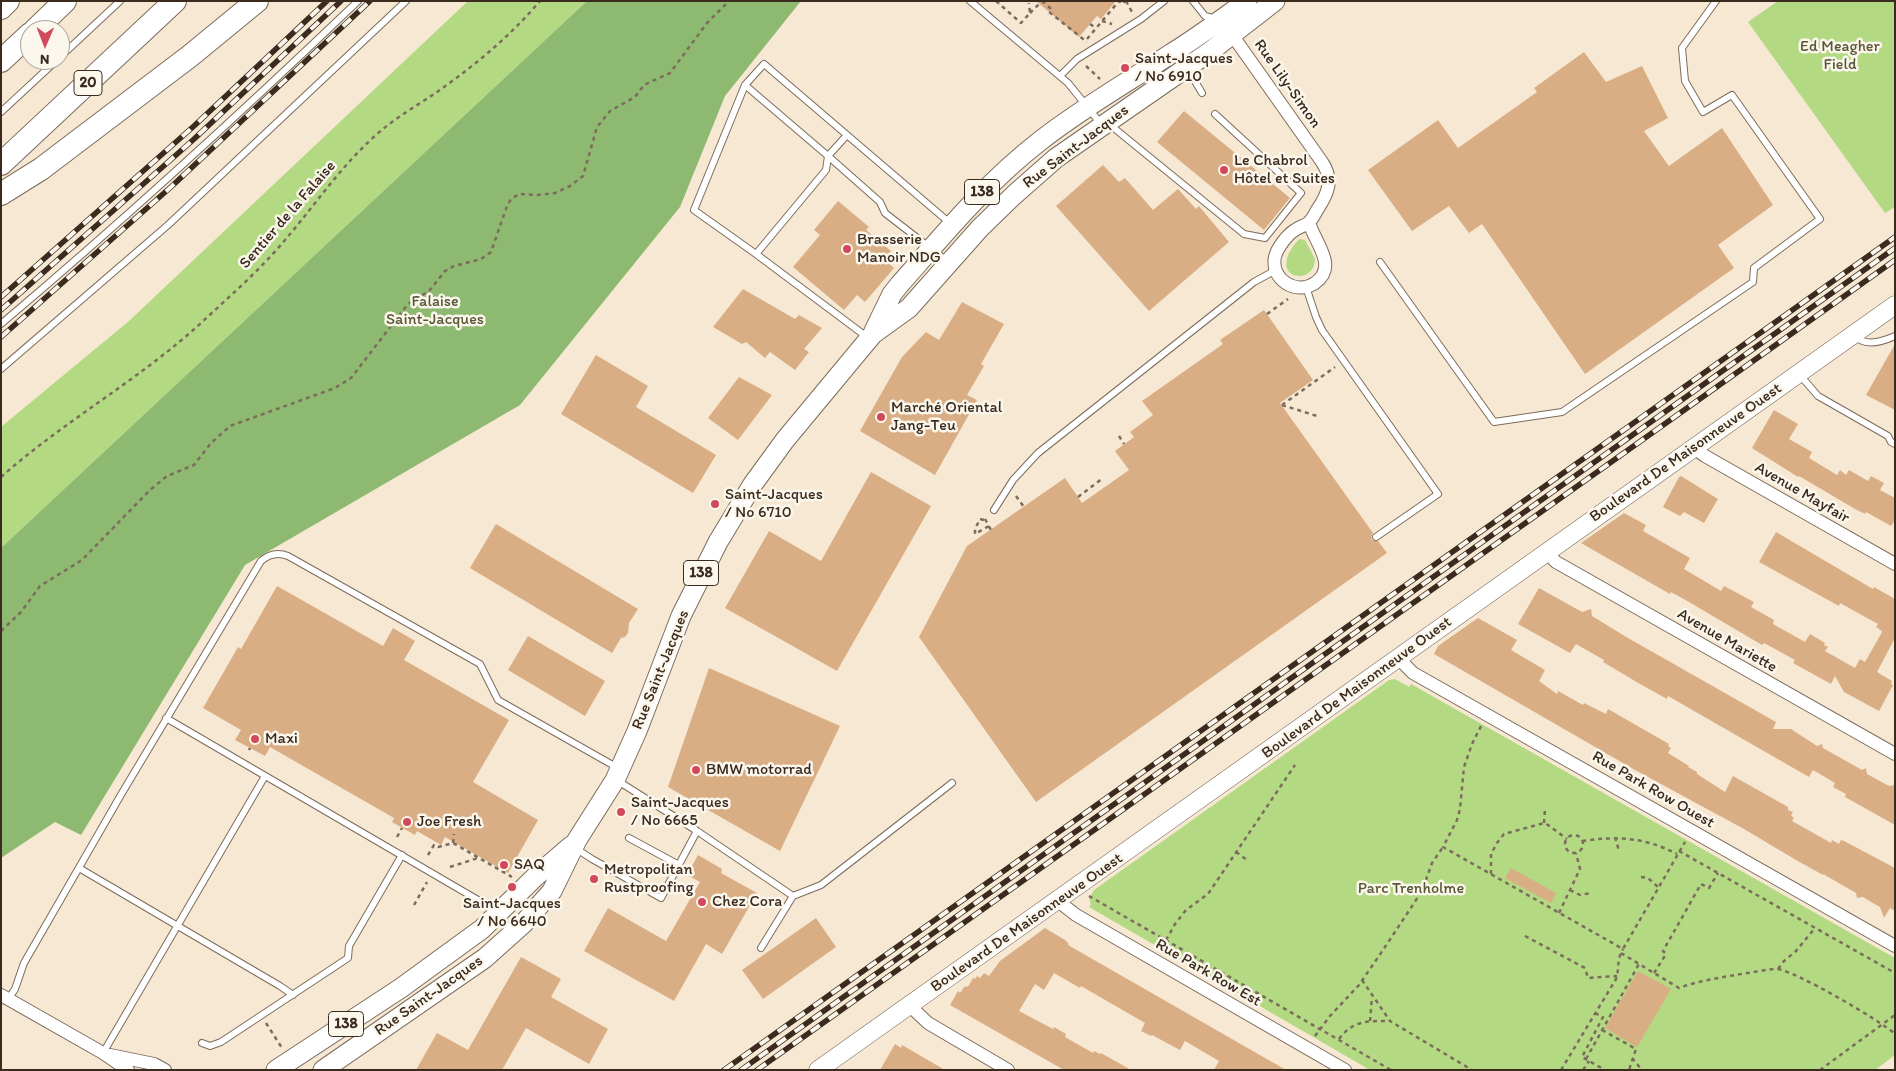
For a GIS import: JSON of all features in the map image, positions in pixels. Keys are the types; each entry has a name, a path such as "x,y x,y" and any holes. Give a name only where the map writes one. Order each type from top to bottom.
{"highway":[{"path":"1,8 8,1"},
{"path":"45,20 65,1"},
{"name":"20","path":"1,164 175,1"},
{"path":"1,194 41,169 80,140 190,56 257,1"},
{"path":"1,62 20,44"}],"main road":[{"name":"Rue Saint-Jacques","path":"871,336 909,308 948,262 1014,195 1056,158 1104,123 1187,68 1227,27 1247,1"},
{"name":"Rue Saint-Jacques","path":"323,1070 468,970 514,932 552,891 576,844 618,774 637,731 681,616 718,542 745,496 785,440 871,336 892,294 952,224 1016,160 1054,129 1171,54 1276,1"},
{"name":"Rue Saint-Jacques","path":"276,1070 428,968 482,929 535,877 576,844"}],"street":[{"name":"Rue Lily-Simon","path":"1227,27 1326,167 1330,180 1328,193 1309,222"},
{"path":"1309,222 1311,230 1325,256 1326,264 1320,279 1306,288 1290,286 1283,282 1276,270 1275,258 1278,250 1293,231 1309,222"},
{"name":"Boulevard De Maisonneuve Ouest","path":"818,1070 1895,305"},
{"name":"Avenue Mayfair","path":"1694,448 1704,456 1895,564"},
{"name":"Avenue Mariette","path":"1546,552 1556,562 1895,754"},
{"name":"Rue Park Row Ouest","path":"1398,658 1413,673 1895,946"},
{"name":"Rue Park Row Est","path":"1058,900 1076,915 1345,1070"},
{"path":"5,996 128,1070"},
{"path":"910,1006 928,1023 1008,1070"},
{"path":"102,1053 154,1064 165,1070"}],"lane":[{"path":"70,48 120,1"},
{"path":"1,324 191,157 358,1"},
{"path":"1,370 168,225 406,1"},
{"path":"970,1 1068,82 1104,123 1244,234 1265,238 1301,193 1215,114"},
{"path":"1060,76 1077,59 1147,16 1164,1"},
{"path":"1193,1 1205,16 1227,27"},
{"path":"1380,262 1494,422 1562,412 1753,282 1754,268 1820,219 1732,95 1703,112 1685,81 1682,48 1716,1"},
{"path":"871,336 694,210 745,85 764,64 952,224"},
{"path":"1187,68 1202,93"},
{"path":"1,112 46,70"},
{"path":"745,85 880,202 885,213 948,262"},
{"path":"756,254 826,170 828,156 847,135"},
{"path":"991,512 1013,480 1038,453 1254,282 1276,270"},
{"path":"1306,288 1322,330 1438,494 1376,537"},
{"path":"1853,334 1859,341 1870,343 1883,341 1895,336"},
{"path":"1798,373 1818,396 1888,436 1891,442 1895,444"},
{"path":"5,996 15,989 24,963 166,718 261,561 266,557 281,554 480,664 498,700 618,774 697,831 793,896"},
{"path":"166,718 483,903 514,932"},
{"path":"102,1053 265,776"},
{"path":"760,948 793,896 821,885 952,783"},
{"path":"576,844 592,859 661,898 697,831"},
{"path":"629,838 680,865"},
{"path":"202,1043 210,1046 221,1042 348,958 349,946 402,855"},
{"path":"79,868 178,925 287,990 292,995"}],"path":[{"name":"Sentier de la Falaise","path":"1,477 37,447 146,369 200,324 255,272 285,240 309,209 366,144 389,124 468,69 509,34 540,1"},
{"path":"1,631 21,612 40,586 82,560 150,490 167,476 194,465 210,444 230,426 326,391 351,378 408,304 429,291 445,271 454,266 481,259 491,252 506,206 511,199 519,194 555,193 570,186 583,176 596,127 610,111 635,97 644,85 670,73 707,23 729,1"},
{"path":"996,1 1021,23 1040,2 1044,2 1052,9 1049,12 1079,37 1086,40 1119,2 1122,4 1126,1 1133,12 1125,16"},
{"path":"1029,3 1030,13"},
{"path":"1102,21 1111,25 1118,20"},
{"path":"1090,24 1096,28"},
{"path":"1083,64 1103,82"},
{"path":"1267,314 1290,298"},
{"path":"1318,416 1282,405 1334,368"},
{"path":"1119,436 1124,444"},
{"path":"1078,497 1103,478"},
{"path":"1012,492 1024,507"},
{"path":"989,526 975,534 975,529 980,519 984,520 991,512"},
{"path":"984,520 992,530"},
{"path":"1314,1038 1320,1028 1362,980 1422,892 1432,863 1443,847 1458,814 1465,762 1482,725"},
{"path":"1166,940 1186,910 1208,894 1295,765"},
{"path":"1544,823 1545,809"},
{"path":"1491,874 1491,854 1504,834 1526,829 1531,824 1544,823 1567,839"},
{"path":"397,837 402,828"},
{"path":"453,843 454,834"},
{"path":"1576,835 1582,841 1582,848 1576,853 1566,849 1565,844 1567,839 1576,835"},
{"path":"1582,841 1615,838 1630,839 1658,846 1677,854"},
{"path":"1615,838 1619,851"},
{"path":"1561,1070 1617,976 1618,958 1621,952 1686,840"},
{"path":"428,855 434,845 438,848 453,843 518,880"},
{"path":"1443,847 1530,894 1623,949"},
{"path":"1679,851 1895,973"},
{"path":"1236,852 1248,860"},
{"path":"1559,912 1580,869 1576,853"},
{"path":"450,867 478,858"},
{"path":"1654,972 1666,954 1663,951 1701,884 1709,888 1718,873"},
{"path":"1641,877 1648,878 1658,887"},
{"path":"414,905 427,882"},
{"path":"1570,890 1580,895 1591,893"},
{"path":"1088,895 1391,1070"},
{"path":"1778,969 1815,928"},
{"path":"1525,936 1585,968 1588,978 1617,976"},
{"path":"1621,952 1679,988 1705,980 1778,969 1791,972 1883,1024 1895,1034"},
{"path":"1583,1070 1602,1030 1639,964"},
{"path":"1647,975 1650,970"},
{"path":"1362,980 1390,1021 1472,1070"},
{"path":"1370,1021 1372,996"},
{"path":"1595,1013 1603,1017 1582,1057 1605,1070"},
{"path":"1820,1070 1895,1015"},
{"path":"1339,1039 1349,1027 1370,1021 1390,1021"},
{"path":"1602,1030 1636,1049 1629,1070"},
{"path":"272,1032 285,1052"},
{"path":"1632,1058 1642,1070"}],"green space":[{"path":"468,1 587,1 1,548 1,427 129,321"},
{"name":"Falaise Saint-Jacques","path":"587,1 801,1 725,96 680,207 520,405 245,565 81,835 55,822 1,858 1,548"},
{"name":"Ed Meagher Field","path":"1778,1 1895,1 1895,207 1885,213 1748,22"},
{"path":"1299,239 1305,240 1315,259 1313,268 1307,274 1300,276 1288,271 1286,263 1289,253"},
{"name":"Parc Trenholme","path":"1395,679 1409,687 1411,684 1895,958 1895,1055 1875,1070 1370,1070 1089,907 1091,905 1089,898 1094,890 1389,680"}],"building":[{"path":"1036,1 1116,1 1101,19 1097,16 1079,37"},
{"path":"1584,52 1606,82 1642,66 1668,118 1644,131 1669,166 1722,128 1773,205 1718,245 1734,268 1585,374 1482,224 1469,233 1449,206 1412,231 1368,170 1438,120 1458,148 1537,92 1534,88"},
{"name":"Le Chabrol Hôtel et Suites","path":"1184,111 1290,198 1264,230 1157,142"},
{"path":"1103,165 1119,182 1125,178 1153,210 1178,189 1196,209 1199,206 1229,242 1149,311 1056,206"},
{"path":"838,201 869,227 866,230 891,251 884,259 894,268 865,302 857,295 844,310 793,267 820,235 814,230"},
{"path":"743,289 795,319 799,315 822,328 804,349 809,352 795,370 770,352 765,358 746,342 742,344 713,327"},
{"path":"962,302 1004,324 981,364 984,366 967,395 977,400 935,475 860,431 902,357 926,332 939,340"},
{"path":"1264,310 1313,380 1280,403 1373,533 1372,540 1378,541 1387,553 1036,802 919,637 967,546 1065,478 1082,503 1129,470 1115,451 1134,437 1130,432 1153,415 1142,401 1223,344 1220,340"},
{"path":"1895,344 1895,410 1866,395"},
{"path":"596,355 648,386 636,407 716,455 693,493 561,414"},
{"path":"739,377 772,395 738,440 708,418"},
{"path":"1774,410 1798,424 1789,439 1812,452 1809,458 1837,475 1840,470 1846,475 1849,470 1868,481 1871,476 1884,483 1880,490 1895,498 1895,520 1891,526 1866,512 1865,514 1855,509 1798,477 1752,448"},
{"path":"871,472 931,506 837,671 725,608 769,531 821,561"},
{"path":"1681,476 1718,499 1704,523 1684,512 1680,516 1663,507"},
{"path":"1624,513 1646,525 1643,531 1690,558 1684,569 1721,591 1724,586 1754,602 1751,607 1774,620 1773,624 1805,642 1810,634 1825,643 1824,645 1828,647 1825,651 1855,668 1860,659 1865,662 1881,634 1882,631 1876,627 1878,624 1840,603 1839,606 1759,562 1776,532 1873,589 1874,587 1895,599 1895,638 1877,672 1892,681 1891,684 1893,685 1879,711 1844,692 1835,676 1831,684 1793,663 1795,660 1764,643 1762,645 1689,602 1671,592 1670,594 1581,543"},
{"path":"496,524 638,609 629,623 628,633 625,637 621,638 612,653 470,568"},
{"path":"277,586 383,646 393,628 415,641 404,660 509,720 473,782 538,820 508,873 445,837 441,845 417,831 415,835 392,822 394,818 270,747 265,756 235,740 241,730 203,708 238,647 241,649"},
{"path":"1539,588 1582,612 1591,609 1592,616 1628,638 1776,722 1773,729 1791,729 1817,746 1822,744 1823,748 1862,770 1866,768 1867,774 1889,786 1895,785 1895,825 1845,797 1846,794 1833,787 1835,783 1813,770 1809,777 1668,696 1667,699 1640,684 1576,644 1570,653 1518,624"},
{"path":"1478,618 1517,640 1511,650 1545,670 1539,681 1557,694 1558,691 1583,705 1584,703 1606,714 1608,709 1669,744 1668,746 1671,748 1668,753 1725,792 1733,776 1788,807 1788,810 1793,812 1791,816 1794,818 1792,821 1831,843 1832,840 1839,844 1841,840 1844,841 1895,868 1895,911 1890,908 1884,918 1880,907 1863,897 1857,898 1856,893 1635,770 1434,654 1438,646"},
{"path":"528,636 605,681 585,716 508,670"},
{"path":"709,668 840,726 780,851 668,787"},
{"path":"698,855 722,869 721,873 757,893 722,954 706,944 674,1001 584,951 608,908 666,941 700,882 687,875"},
{"path":"1511,868 1556,893 1551,903 1505,878"},
{"path":"816,918 836,947 763,999 742,970"},
{"path":"1045,928 1065,940 1068,945 1286,1070 1214,1070 1219,1061 1185,1041 1180,1050 1141,1031 1145,1023 1081,986 1080,988 1054,973 1044,990 1035,984 1019,1011 1053,1029 1054,1027 1066,1034 1065,1037 1093,1053 1094,1051 1101,1053 1131,1070 1064,1070 950,1005 958,991 960,993 965,986 967,987 973,978 975,979 977,976 980,978 984,973 989,976 1000,961"},
{"path":"521,957 561,979 551,997 608,1029 589,1064 526,1028 502,1070 416,1070 437,1033 468,1050"},
{"path":"1638,971 1671,989 1637,1047 1605,1028"},
{"path":"895,1044 901,1048 902,1045 945,1070 880,1070"}],"railway":[{"path":"1,297 194,126 327,1"},
{"path":"1,310 193,140 341,1"},
{"path":"1,337 172,186 370,1"},
{"path":"724,1070 1895,237"},
{"path":"741,1070 1895,248"},
{"path":"757,1070 1895,260"}],"place":[{"name":"Saint-Jacques / No 6910","path":"1125,68"},
{"name":"Le Chabrol Hôtel et Suites","path":"1224,170"},
{"name":"Brasserie Manoir NDG","path":"847,249"},
{"name":"Marché Oriental Jang-Teu","path":"881,417"},
{"name":"Saint-Jacques / No 6710","path":"715,504"},
{"name":"Maxi","path":"255,739"},
{"name":"BMW motorrad","path":"696,770"},
{"name":"Saint-Jacques / No 6665","path":"621,812"},
{"name":"Joe Fresh","path":"407,822"},
{"name":"SAQ","path":"504,865"},
{"name":"Metropolitan Rustproofing","path":"594,879"},
{"name":"Saint-Jacques / No 6640","path":"512,887"},
{"name":"Chez Cora","path":"702,902"}]}
